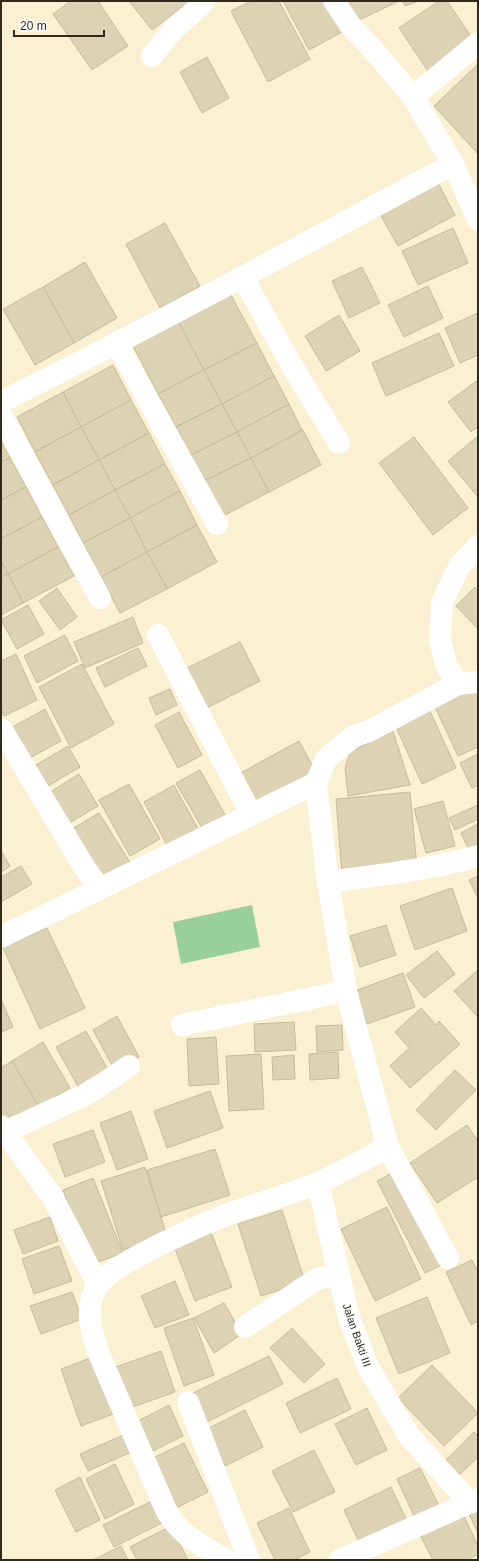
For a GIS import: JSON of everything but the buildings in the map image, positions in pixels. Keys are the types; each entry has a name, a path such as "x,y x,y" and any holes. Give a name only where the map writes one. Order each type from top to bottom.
{"street":[{"path":"152,56 171,32 204,1"},
{"path":"334,1 350,25 413,97 453,164 478,220"},
{"path":"413,97 478,43"},
{"path":"1,402 117,344 243,278 453,164"},
{"path":"243,278 292,366 339,443"},
{"path":"117,344 217,524"},
{"path":"1,415 100,598"},
{"path":"448,1258 388,1147 346,991 328,882 316,782 326,759 354,736 369,731 468,683 446,665 440,640 442,602 460,565 478,546"},
{"path":"158,635 251,814"},
{"path":"2,730 99,888"},
{"path":"1,937 316,782"},
{"path":"328,882 395,873 462,861 478,856"},
{"path":"182,1025 346,991"},
{"path":"98,1285 53,1198 3,1129 83,1096 129,1066"},
{"path":"226,1560 186,1536 166,1510 99,1354 92,1334 90,1308 93,1294 98,1285 112,1270 153,1248 225,1216 318,1183 388,1147"},
{"name":"Jalan Bakti III","path":"318,1183 350,1318 368,1367 409,1436 474,1501"},
{"path":"245,1327 317,1279 339,1274"},
{"path":"188,1402 249,1560"},
{"path":"340,1560 474,1501"}],"green space":[{"path":"252,905 260,947 181,964 173,922"}]}
